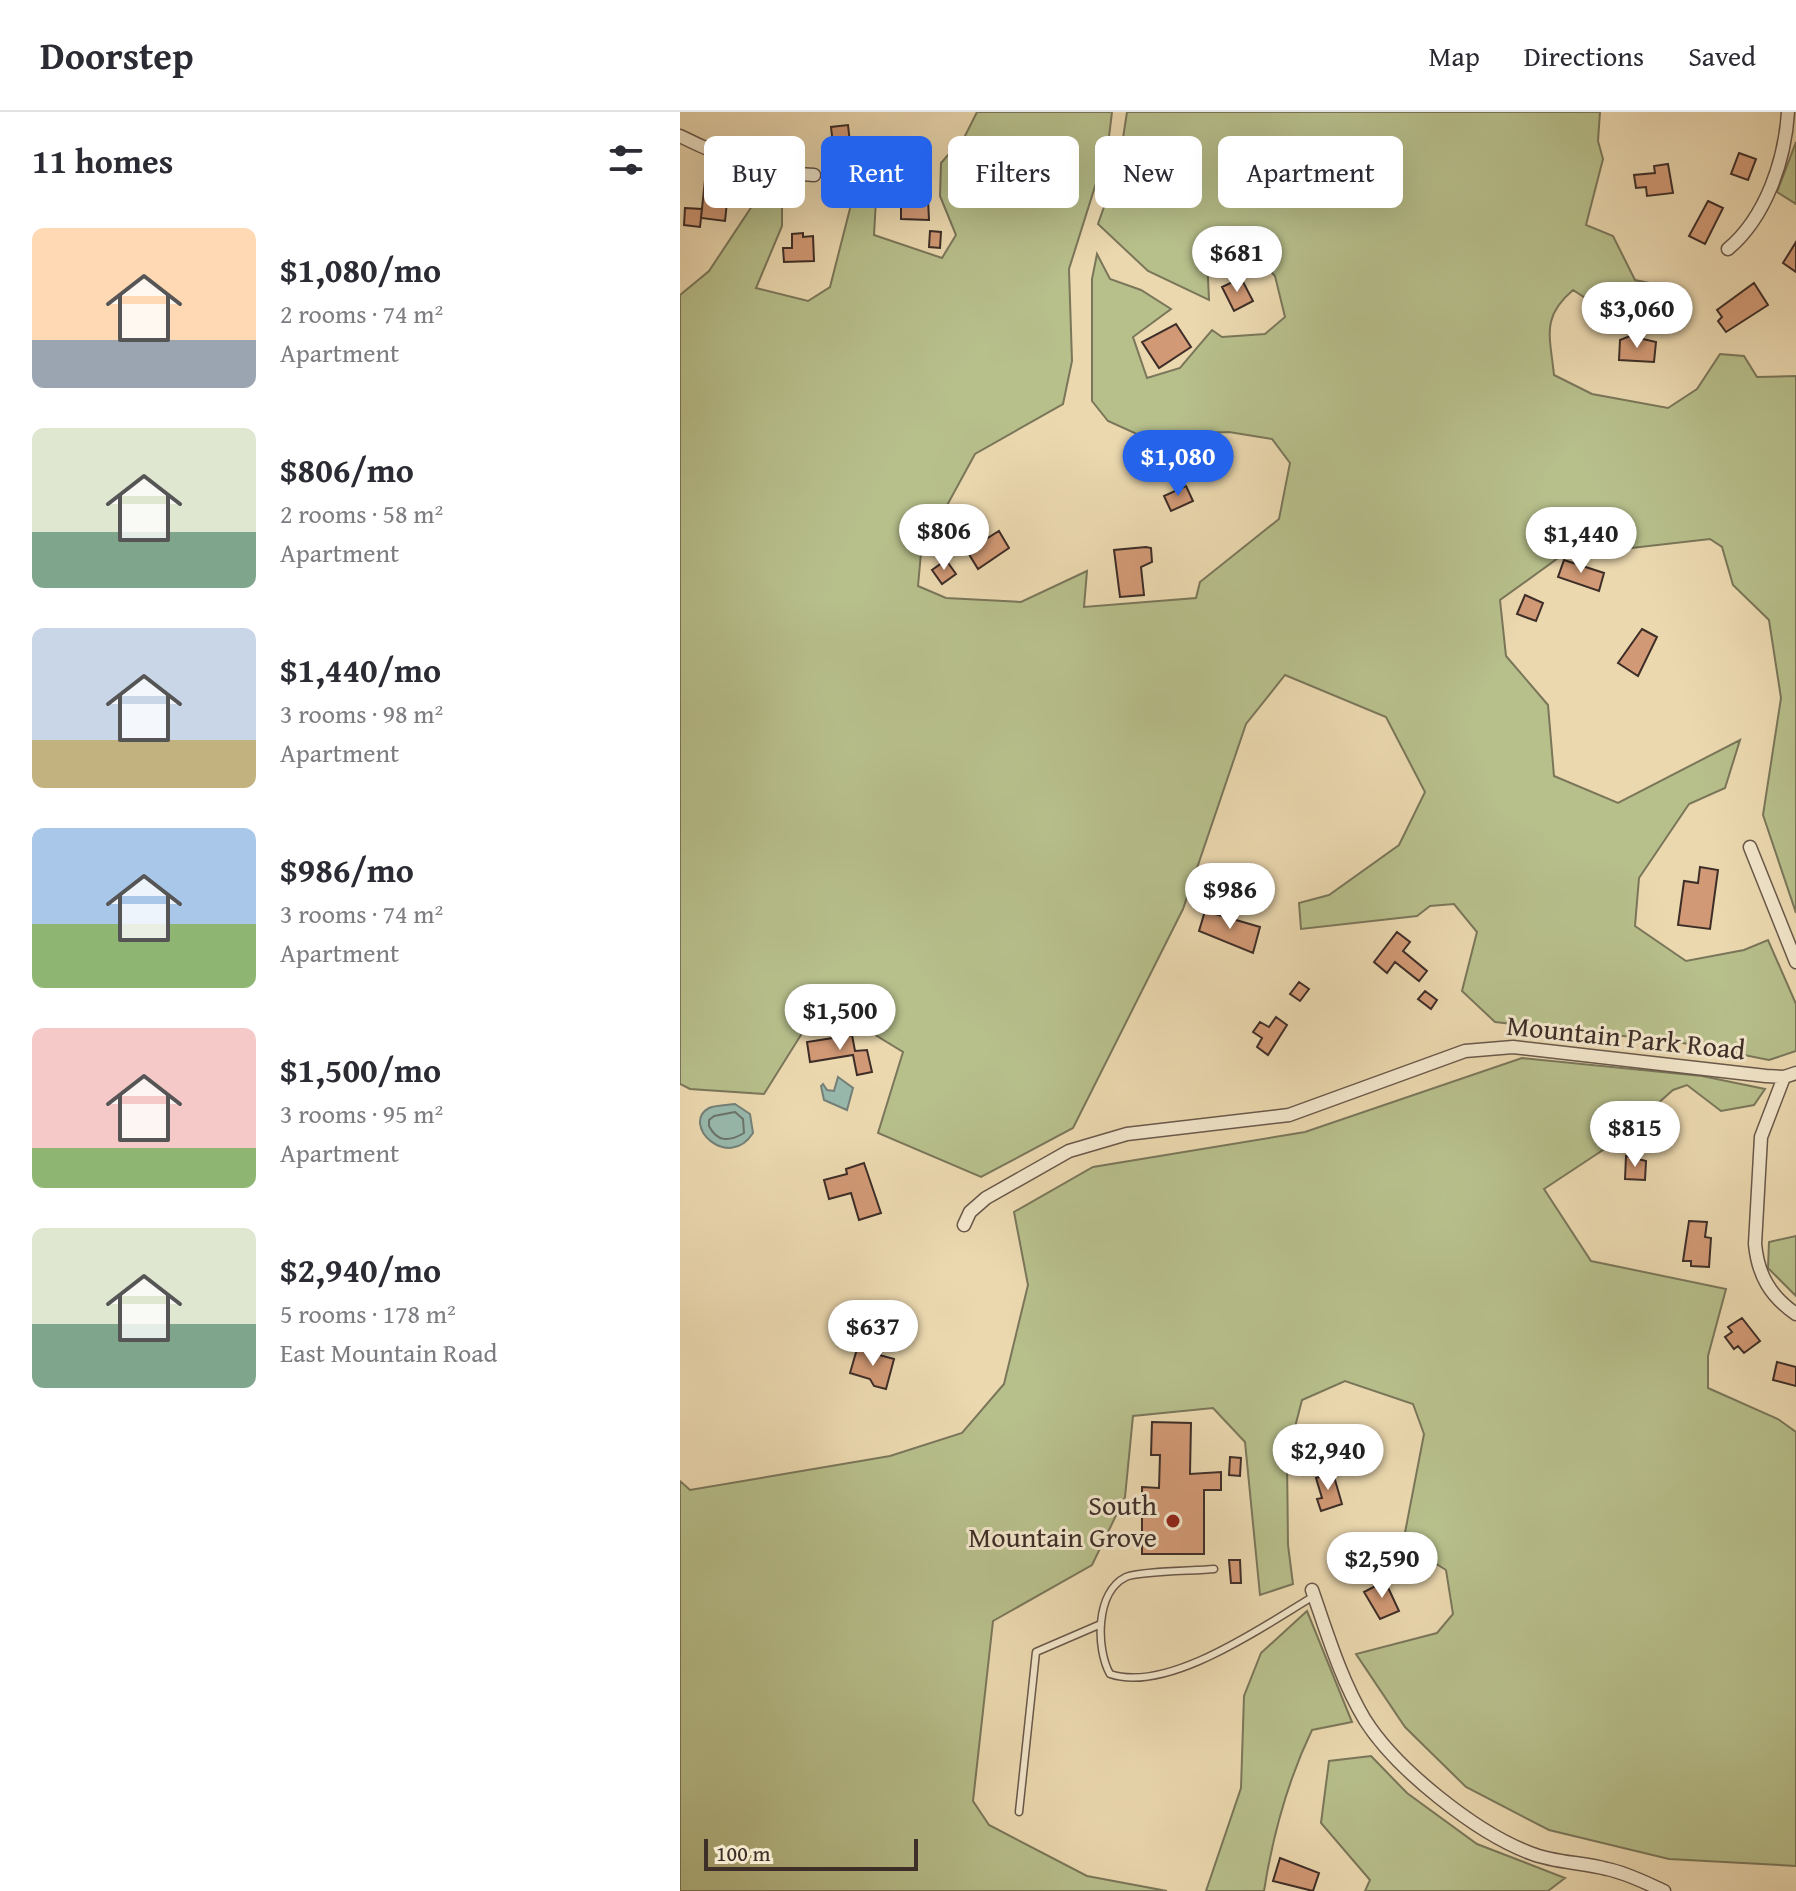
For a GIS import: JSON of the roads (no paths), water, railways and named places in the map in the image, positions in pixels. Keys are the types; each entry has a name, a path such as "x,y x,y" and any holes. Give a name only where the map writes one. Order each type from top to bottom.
{"street":[{"path":"1728,249 1740,238 1776,174 1788,112"},
{"path":"680,136 734,161 778,172 814,175"},
{"path":"1750,847 1796,962"},
{"name":"Mountain Park Road","path":"964,1225 970,1212 986,1198 1060,1155 1083,1146 1179,1126 1289,1115 1465,1051 1513,1047 1790,1075"},
{"path":"1790,1075 1761,1137 1755,1244 1759,1269 1770,1291 1796,1314"},
{"path":"1313,1593 1351,1694 1366,1722 1439,1795 1526,1852 1564,1863 1606,1868 1664,1891"}],"lane":[{"path":"1214,1569 1126,1577 1109,1594 1101,1624 1103,1662 1110,1674 1126,1680 1157,1675 1215,1653 1313,1593"},
{"path":"1019,1812 1036,1652 1101,1624"}],"water":[{"path":"838,1077 853,1088 847,1110 824,1100 821,1086 823,1084 827,1090 834,1091"},
{"path":"735,1104 750,1114 753,1133 743,1144 732,1148 720,1146 704,1133 700,1124 702,1115 712,1107"}],"place":[{"name":"South Mountain Grove","path":"1173,1521"}]}
